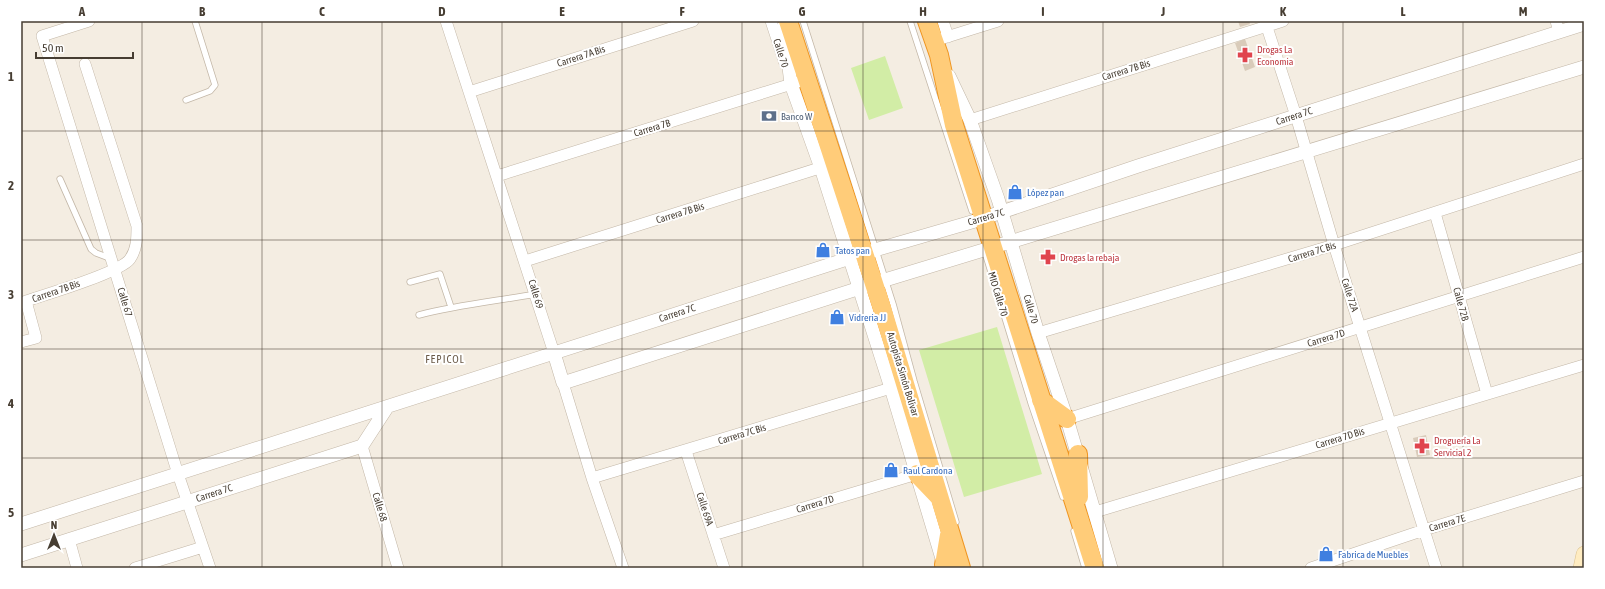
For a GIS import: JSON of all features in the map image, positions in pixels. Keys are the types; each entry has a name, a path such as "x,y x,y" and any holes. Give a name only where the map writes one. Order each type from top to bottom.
{"highway":[{"name":"Autopista Simón Bolívar","path":"788,21 799,82 827,166 863,254 941,500 954,529 946,567"},
{"path":"927,21 940,45 954,125 979,222 1082,518 1095,568"},
{"path":"1041,400 1067,419"},
{"path":"1078,454 1082,518"},
{"path":"917,474 941,500"}],"main road":[{"path":"1581,568 1584,554"}],"street":[{"name":"Calle 67","path":"89,21 42,36 178,474 189,501 210,568"},
{"name":"Calle 69","path":"446,21 536,294 592,478 623,568"},
{"name":"Carrera 7A Bis","path":"469,92 693,21"},
{"name":"Calle 70","path":"771,21 799,82"},
{"name":"Calle 70","path":"783,21 799,82"},
{"path":"943,21 940,45 998,21"},
{"name":"Carrera 7B Bis","path":"970,120 1266,24 1283,21"},
{"name":"Calle 72A","path":"1266,24 1436,568"},
{"name":"Carrera 7C","path":"21,524 863,254 979,222 1002,212 1138,166 1296,116 1558,26 1584,24"},
{"name":"Calle 70","path":"940,45 970,120 1002,212 1038,333 1078,454"},
{"path":"85,64 137,226 137,243 130,260 115,270"},
{"path":"563,383 987,246 1011,242 1584,68"},
{"name":"Carrera 7B","path":"497,176 799,82"},
{"name":"Carrera 7C Bis","path":"1038,333 1334,245 1584,164"},
{"name":"Carrera 7B Bis","path":"525,261 827,166"},
{"name":"Calle 72B","path":"1434,213 1487,394"},
{"name":"Carrera 7D","path":"1067,419 1584,257"},
{"name":"Carrera 7B Bis","path":"21,342 36,338 26,301 115,270"},
{"path":"872,284 891,388 946,567"},
{"name":"Carrera 7D Bis","path":"1082,518 1584,365"},
{"name":"Carrera 7C Bis","path":"592,478 686,451 891,388"},
{"path":"362,446 388,406"},
{"name":"Carrera 7C","path":"21,555 362,446"},
{"name":"Calle 68","path":"362,446 398,568"},
{"name":"Calle 69A","path":"686,451 724,568"},
{"name":"Carrera 7D","path":"713,535 917,474"},
{"name":"Carrera 7E","path":"1311,568 1424,530 1584,481"},
{"path":"1082,518 1111,568"},
{"path":"69,539 77,568"},
{"path":"135,568 203,547"}],"lane":[{"path":"186,100 210,91 215,85 195,21"},
{"path":"802,21 863,254"},
{"path":"910,21 979,222"},
{"path":"60,179 91,249 96,253 112,259"},
{"name":"MIO Calle 70","path":"987,246 1031,403 1065,504"},
{"path":"410,282 440,274 442,276 451,307"},
{"path":"872,284 893,304 954,529"},
{"path":"419,315 451,307 469,306 536,294"},
{"path":"1082,518 1085,568"}],"green space":[{"path":"885,56 903,108 869,120 851,68"},
{"path":"997,327 1042,474 964,497 919,350"}],"building":[{"path":"1238,21 1249,21 1250,24 1240,27"},
{"name":"Drogas La Economia","path":"1245,39 1255,67 1245,71 1235,43"},
{"name":"Droguería La Servicial 2","path":"1426,435 1430,455 1417,457 1413,438"}],"place":[{"name":"Drogas La Economia","path":"1245,55"},
{"name":"Banco W","path":"769,116"},
{"name":"López pan","path":"1015,192"},
{"name":"Tatos pan","path":"823,250"},
{"name":"Drogas la rebaja","path":"1048,257"},
{"name":"Vidreria JJ","path":"837,317"},
{"name":"Droguería La Servicial 2","path":"1422,446"},
{"name":"Raul Cardona","path":"891,470"},
{"name":"Fabrica de Muebles","path":"1326,554"}],"district":[{"name":"FEPICOL","path":"445,359"}]}
